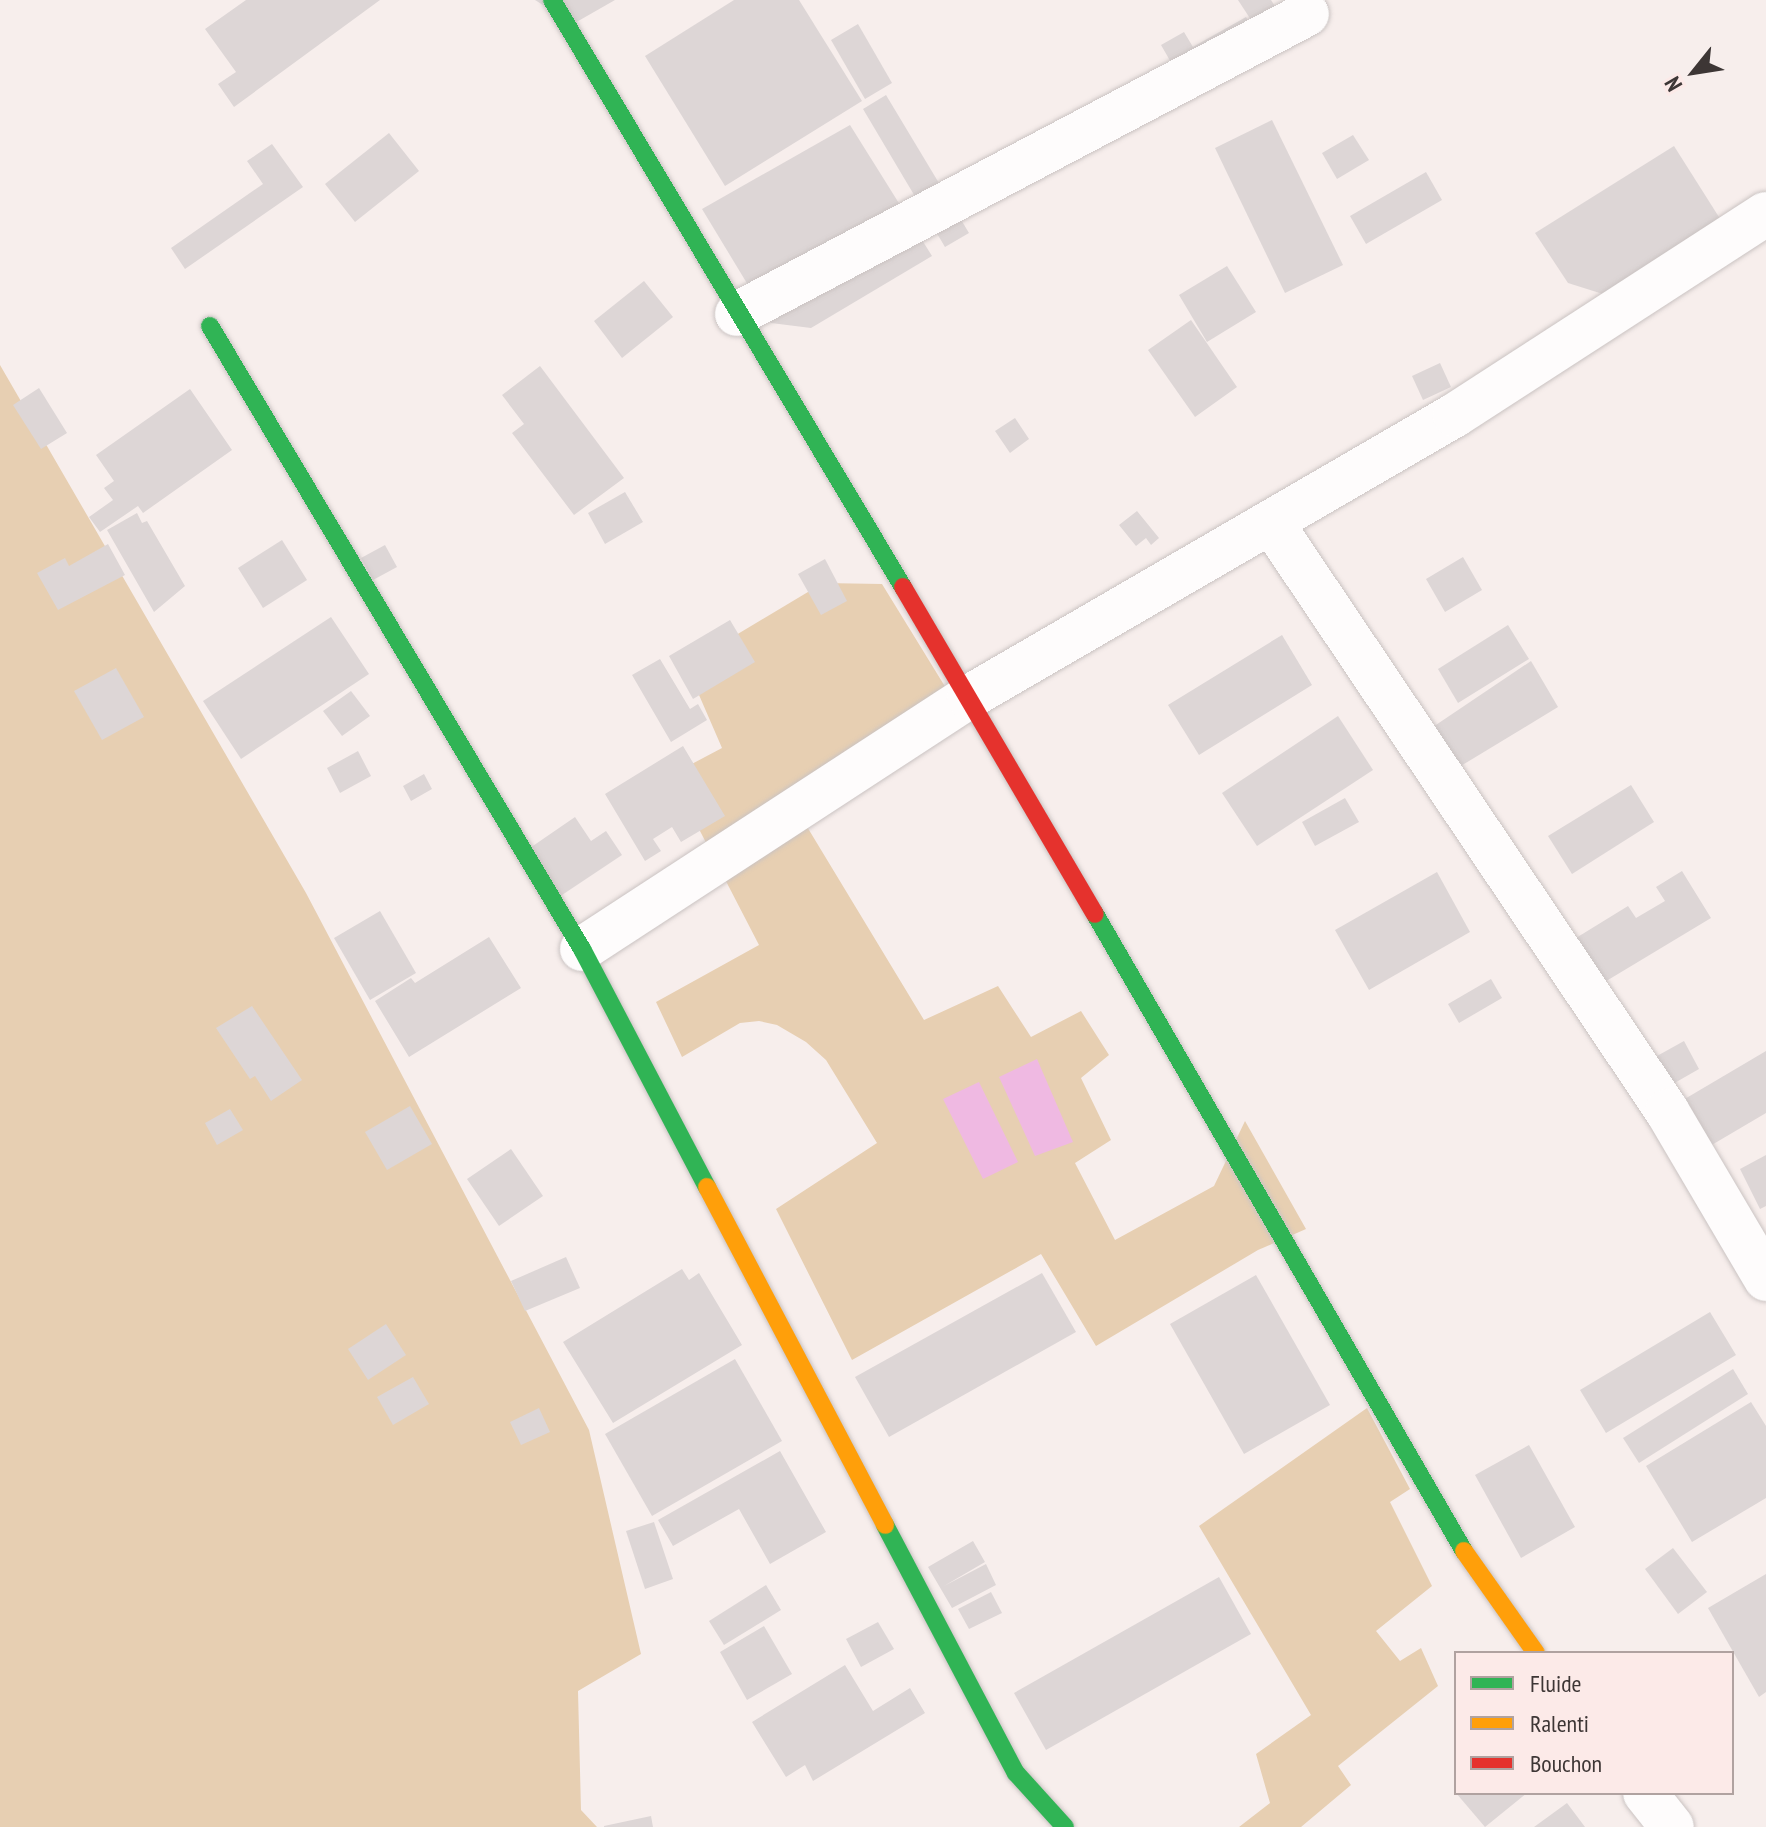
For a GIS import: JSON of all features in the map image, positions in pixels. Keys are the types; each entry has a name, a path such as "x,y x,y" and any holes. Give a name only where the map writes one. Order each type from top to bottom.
{"street":[{"path":"552,0 737,314 969,697 1484,1585 1534,1651"},
{"path":"737,314 1307,14"},
{"path":"582,949 969,697 1455,415 1766,214"},
{"path":"210,326 582,949 1016,1773 1065,1827"},
{"path":"1271,522 1667,1111 1766,1279"},
{"path":"1647,1795 1672,1827"}],"shaded area":[{"path":"0,365 306,893 589,1430 641,1654 578,1691 581,1810 597,1827 0,1827"},
{"path":"823,583 882,584 949,693 786,792 924,1020 998,986 1031,1037 1081,1011 1109,1055 1081,1078 1111,1140 1075,1163 1115,1240 1214,1186 1245,1121 1306,1229 1258,1250 1096,1346 1041,1254 852,1360 776,1209 877,1143 826,1060 806,1042 777,1025 759,1021 740,1023 682,1057 656,1002 759,945 671,775 722,748 686,665"},
{"path":"1037,1059 1073,1142 1035,1156 999,1077"},
{"path":"979,1082 1018,1162 983,1179 943,1099"},
{"path":"1367,1408 1410,1489 1390,1502 1432,1586 1376,1631 1400,1661 1421,1648 1438,1686 1338,1766 1351,1785 1301,1827 1239,1827 1270,1803 1256,1754 1311,1715 1199,1526"}],"building":[{"path":"246,0 380,0 234,107 218,84 236,72 205,29"},
{"path":"535,0 615,0 573,24"},
{"path":"734,0 799,0 862,101 725,186 645,56"},
{"path":"1238,0 1271,0 1278,11 1255,26"},
{"path":"1246,17 1268,54 1191,97 1161,45 1184,32 1193,47"},
{"path":"858,24 892,83 865,99 831,40"},
{"path":"886,95 969,233 945,247 863,109"},
{"path":"1272,120 1343,265 1285,293 1215,148"},
{"path":"850,125 932,256 811,328 771,323 702,209"},
{"path":"389,133 419,171 355,222 325,184"},
{"path":"1353,135 1369,160 1337,179 1322,153"},
{"path":"272,144 303,187 185,269 171,248 263,184 247,161"},
{"path":"1674,146 1724,225 1606,295 1568,283 1535,233"},
{"path":"1426,172 1442,200 1366,244 1350,216"},
{"path":"1227,266 1256,312 1207,342 1179,295"},
{"path":"644,281 673,317 622,358 594,321"},
{"path":"1191,320 1237,387 1195,417 1148,350"},
{"path":"1440,363 1451,387 1423,400 1412,376"},
{"path":"540,366 624,478 574,515 512,433 524,424 502,395"},
{"path":"39,388 67,433 41,449 13,405"},
{"path":"190,389 232,450 143,513 138,506 100,532 89,517 113,500 104,488 114,481 96,455"},
{"path":"1015,418 1029,439 1010,453 995,431"},
{"path":"625,492 643,522 605,544 588,513"},
{"path":"1137,511 1159,538 1151,545 1146,538 1136,546 1119,525"},
{"path":"137,513 142,523 147,521 185,586 154,612 107,530"},
{"path":"282,540 307,580 263,608 238,568"},
{"path":"108,544 125,575 58,610 37,573 65,558 69,566"},
{"path":"385,545 397,567 373,580 361,558"},
{"path":"1463,557 1482,590 1445,612 1426,579"},
{"path":"825,559 847,601 821,615 798,574"},
{"path":"331,617 369,674 241,759 203,701"},
{"path":"730,620 755,662 693,699 669,656"},
{"path":"1508,625 1529,659 1458,703 1438,669"},
{"path":"1282,635 1312,685 1199,755 1168,705"},
{"path":"660,659 690,709 698,704 707,720 671,742 632,675"},
{"path":"1531,661 1558,707 1441,778 1421,735"},
{"path":"116,668 144,717 102,740 74,691"},
{"path":"351,691 370,716 342,736 323,711"},
{"path":"1338,716 1373,770 1257,846 1222,793"},
{"path":"683,746 725,816 681,842 672,827 653,839 661,851 645,861 605,794"},
{"path":"358,751 371,776 340,793 327,768"},
{"path":"424,774 432,789 411,801 403,786"},
{"path":"1631,785 1654,822 1572,874 1548,836"},
{"path":"1345,798 1359,822 1315,846 1302,822"},
{"path":"575,817 591,841 606,831 622,855 559,897 527,850"},
{"path":"1682,871 1711,918 1603,983 1576,938 1628,906 1636,918 1665,901 1656,887"},
{"path":"1437,872 1470,932 1369,990 1335,930"},
{"path":"380,911 416,973 370,1000 334,938"},
{"path":"489,937 521,988 409,1057 375,1001 411,978 415,983"},
{"path":"1491,979 1502,998 1459,1023 1448,1004"},
{"path":"252,1006 302,1080 271,1101 255,1076 250,1079 216,1028"},
{"path":"1684,1041 1699,1069 1664,1089 1648,1061"},
{"path":"1766,1051 1766,1113 1710,1146 1683,1100"},
{"path":"410,1106 432,1144 387,1170 365,1132"},
{"path":"230,1109 243,1130 217,1145 205,1123"},
{"path":"511,1149 543,1196 499,1226 467,1179"},
{"path":"1766,1155 1766,1206 1760,1209 1740,1169"},
{"path":"566,1257 580,1288 525,1311 511,1281"},
{"path":"682,1269 689,1280 699,1273 742,1345 613,1423 563,1342"},
{"path":"1042,1273 1076,1332 889,1437 855,1377"},
{"path":"1256,1275 1330,1405 1244,1454 1170,1324"},
{"path":"1710,1312 1736,1355 1606,1433 1580,1390"},
{"path":"386,1324 406,1355 368,1380 348,1349"},
{"path":"735,1359 782,1441 652,1516 605,1434"},
{"path":"1733,1369 1748,1394 1639,1463 1623,1438"},
{"path":"413,1377 429,1404 393,1425 377,1397"},
{"path":"1751,1402 1766,1426 1766,1498 1692,1542 1646,1466"},
{"path":"539,1408 550,1432 521,1445 510,1422"},
{"path":"1529,1445 1575,1527 1521,1558 1475,1475"},
{"path":"780,1451 826,1532 770,1564 739,1509 673,1546 658,1520"},
{"path":"654,1522 673,1579 645,1589 626,1531"},
{"path":"973,1541 985,1562 944,1586 986,1564 996,1585 952,1608 928,1567"},
{"path":"1673,1548 1707,1592 1678,1614 1645,1569"},
{"path":"1766,1574 1766,1692 1759,1697 1734,1651 1708,1608"},
{"path":"1219,1577 1251,1634 1046,1750 1014,1693"},
{"path":"766,1585 781,1610 724,1645 709,1621"},
{"path":"991,1592 1002,1613 969,1629 958,1609"},
{"path":"878,1622 894,1649 861,1667 846,1639"},
{"path":"764,1626 792,1674 747,1700 720,1652"},
{"path":"845,1665 873,1711 910,1688 925,1713 813,1781 805,1765 786,1777 752,1722"},
{"path":"1458,1795 1525,1795 1485,1827"},
{"path":"1567,1803 1585,1827 1534,1827"},
{"path":"651,1816 653,1827 604,1827 604,1826"}],"traffic: fast":[{"path":"552,0 903,587"},
{"path":"210,326 582,949 707,1187"},
{"path":"1095,914 1464,1551"},
{"path":"885,1525 1016,1773 1065,1827"}],"traffic: slow":[{"path":"707,1187 885,1525"},
{"path":"1464,1551 1535,1651"}],"traffic: jam":[{"path":"903,587 1095,914"}]}
